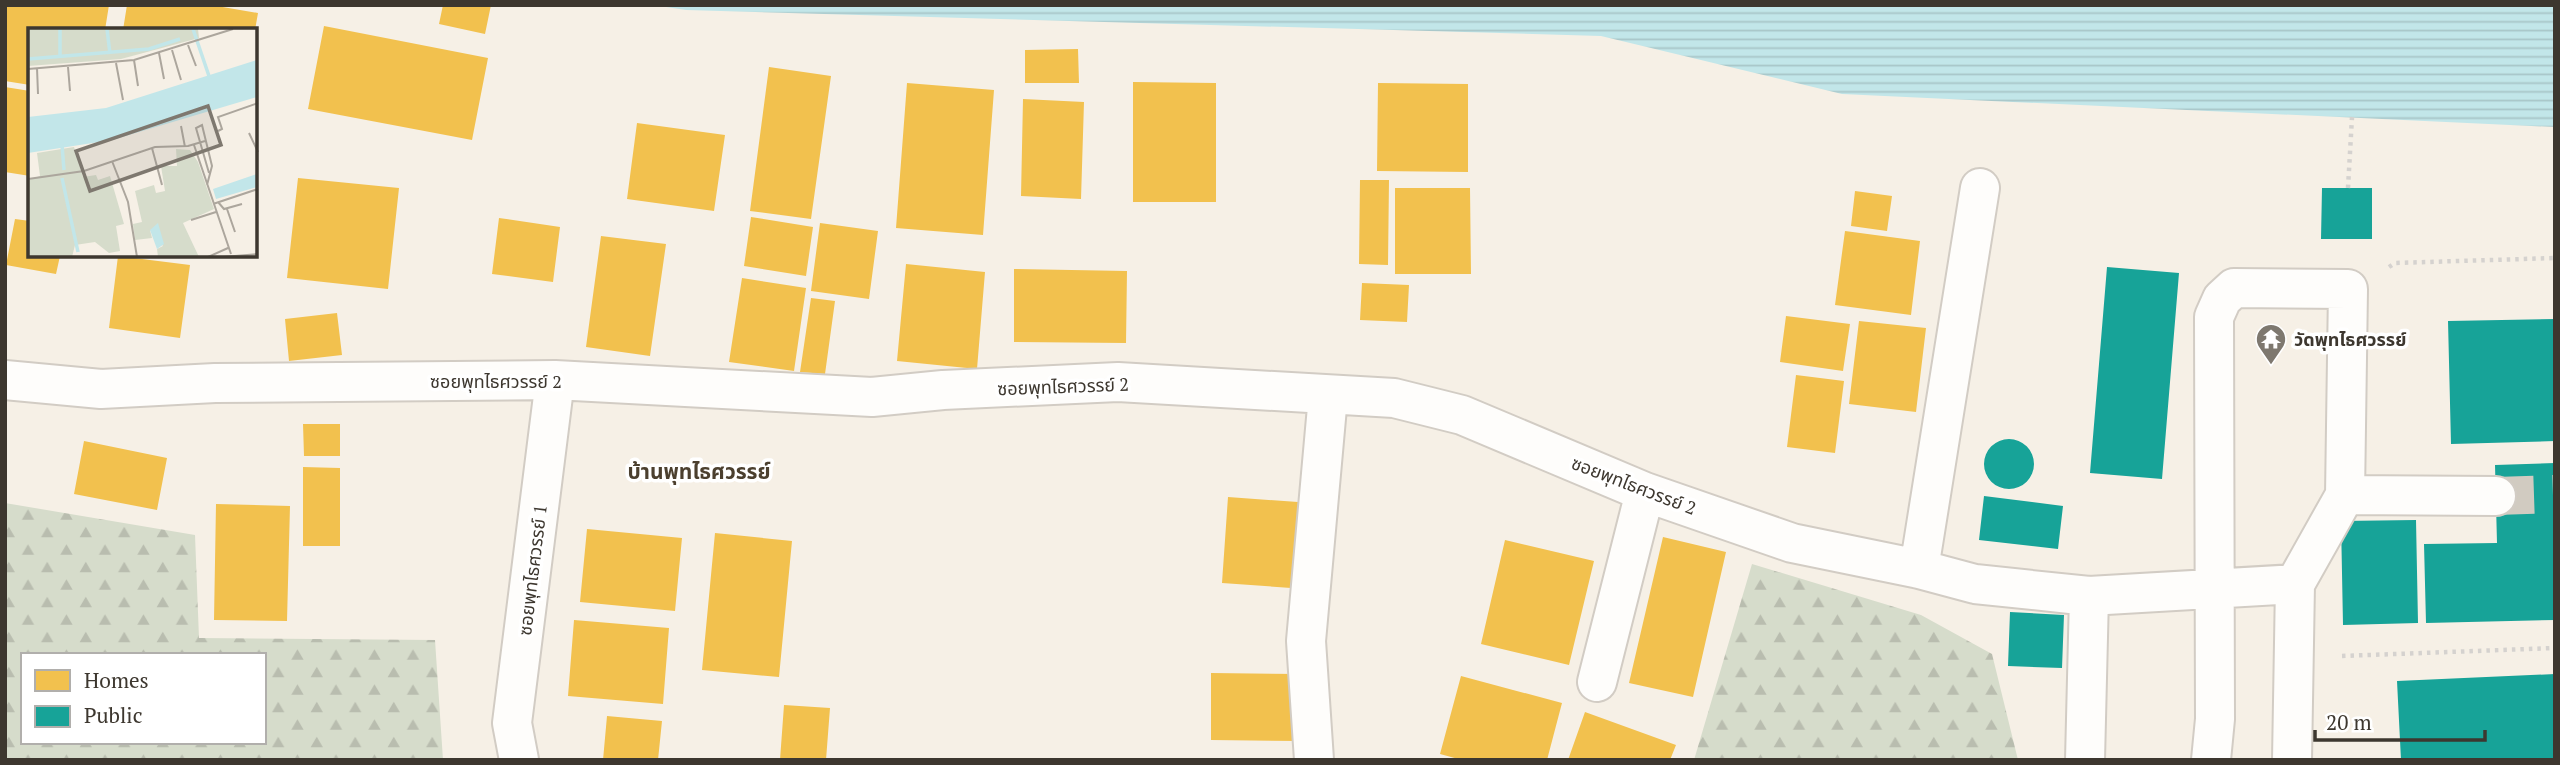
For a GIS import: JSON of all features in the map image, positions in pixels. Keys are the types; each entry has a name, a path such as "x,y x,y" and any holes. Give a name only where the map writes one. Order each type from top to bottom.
{"street":[{"path":"1919,569 1979,187"},
{"path":"2211,760 2215,719 2214,317 2222,299 2234,288 2347,289 2345,495 2295,584 2292,760"},
{"name":"ซอยพุทไธศวรรย์ 2","path":"5,380 102,389 215,383 555,380 872,397 943,390 1118,382 1394,398 1462,415 1646,492 1793,543 1919,569 1975,584 2089,596 2295,584"},
{"name":"ซอยพุทไธศวรรย์ 1","path":"519,760 512,723 555,380"},
{"path":"1314,760 1306,641 1328,396"},
{"path":"1597,682 1646,492"},
{"path":"2345,495 2496,496"},
{"path":"2085,760 2089,596"}],"path":[{"path":"2348,188 2352,117"},
{"path":"2347,289 2395,263 2555,258"},
{"path":"2293,658 2555,648"}],"green space":[{"path":"5,503 195,535 199,638 435,640 443,760 5,760"},
{"path":"1752,564 1921,615 1992,654 2018,760 1694,760"}],"water":[{"path":"653,5 2555,5 2555,127 1842,94 1601,36 686,10"}],"building: Homes":[{"path":"5,5 109,5 105,28 28,28 28,85 5,81"},
{"path":"127,5 211,5 258,13 255,28 123,28"},
{"path":"443,5 491,5 485,34 439,24"},
{"path":"324,26 488,58 472,140 308,109"},
{"path":"1078,49 1079,83 1025,83 1025,50"},
{"path":"769,67 831,76 811,219 750,211"},
{"path":"1133,82 1216,83 1216,202 1133,202"},
{"path":"907,83 994,90 983,235 896,228"},
{"path":"1378,83 1468,84 1468,172 1377,171"},
{"path":"5,87 28,91 28,176 5,172"},
{"path":"1023,99 1084,102 1081,199 1021,196"},
{"path":"637,123 725,135 714,211 627,199"},
{"path":"298,178 399,188 388,289 287,278"},
{"path":"1360,180 1389,180 1388,265 1359,264"},
{"path":"1395,188 1470,188 1471,274 1395,274"},
{"path":"1855,191 1892,196 1887,231 1851,226"},
{"path":"751,217 813,227 806,276 744,266"},
{"path":"499,218 560,227 553,282 492,274"},
{"path":"15,219 28,221 28,257 60,257 56,274 6,265"},
{"path":"820,223 878,231 869,299 811,291"},
{"path":"1845,231 1920,241 1911,315 1835,305"},
{"path":"601,236 666,244 650,356 586,347"},
{"path":"118,257 190,265 180,338 109,328"},
{"path":"906,264 985,272 977,369 897,361"},
{"path":"1014,269 1127,271 1126,343 1014,342"},
{"path":"742,278 806,288 794,371 729,362"},
{"path":"1362,283 1409,285 1407,322 1360,320"},
{"path":"811,298 835,301 825,374 800,372"},
{"path":"337,313 342,355 289,361 285,319"},
{"path":"1786,316 1850,324 1843,371 1780,362"},
{"path":"1859,321 1926,328 1916,412 1849,404"},
{"path":"1796,375 1844,381 1835,453 1787,447"},
{"path":"303,424 340,424 340,456 304,456"},
{"path":"84,441 167,458 157,510 74,494"},
{"path":"303,467 340,468 340,546 303,546"},
{"path":"1228,497 1312,503 1305,589 1222,583"},
{"path":"216,504 290,506 287,621 214,620"},
{"path":"587,529 682,538 675,611 580,602"},
{"path":"715,533 792,541 779,677 702,670"},
{"path":"1663,537 1726,552 1693,697 1629,683"},
{"path":"1505,540 1594,561 1569,665 1481,644"},
{"path":"574,620 669,628 663,704 568,696"},
{"path":"1211,673 1299,674 1299,741 1211,740"},
{"path":"1461,676 1562,703 1547,760 1462,760 1440,754"},
{"path":"784,705 830,708 826,760 780,760"},
{"path":"1585,712 1676,745 1670,760 1568,760"},
{"path":"607,716 662,721 658,760 603,760"}],"building: Public":[{"path":"2322,188 2372,188 2372,239 2321,239"},
{"path":"2107,267 2179,273 2162,479 2090,473"},
{"path":"2555,319 2555,441 2451,444 2448,321"},
{"path":"2009,439 2027,446 2034,464 2027,482 2009,489 1991,482 1984,464 1991,446"},
{"path":"2555,463 2555,620 2426,623 2424,544 2497,543 2495,465"},
{"path":"1984,496 2063,506 2058,549 1979,540"},
{"path":"2416,520 2418,623 2343,625 2341,521"},
{"path":"2010,612 2064,615 2062,668 2008,666"},
{"path":"2555,674 2555,760 2401,760 2397,681"}],"tunnel":[{"path":"2496,496 2555,494"}],"place":[{"name":"วัดพุทไธศวรรย์","path":"2271,366"}],"district":[{"name":"บ้านพุทไธศวรรย์","path":"699,471"}]}
